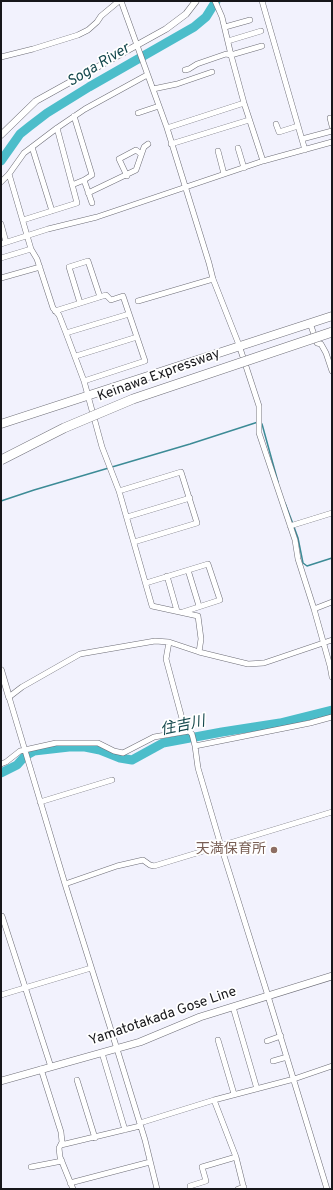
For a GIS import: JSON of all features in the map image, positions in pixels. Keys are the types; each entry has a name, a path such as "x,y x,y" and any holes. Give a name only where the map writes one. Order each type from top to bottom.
{"highway":[{"name":"Keinawa Expressway","path":"1,460 64,428 133,399 332,332"}],"main road":[{"path":"1,424 239,345 332,316"},
{"name":"Yamatotakada Gose Line","path":"1,1081 140,1042 194,1020 332,976"}],"street":[{"path":"1,57 33,50 78,36 98,22 101,16 120,1 167,128 209,263 212,279 239,345 259,406 259,433 292,526 298,559 314,609 332,677"},
{"path":"1,135 36,102 138,47 186,14 196,1"},
{"path":"215,1 225,27 244,103 263,161"},
{"path":"262,1 305,150"},
{"path":"225,27 250,20"},
{"path":"228,41 260,31"},
{"path":"185,70 197,64 226,54 231,55 262,46"},
{"path":"153,89 177,84 212,72"},
{"path":"1,182 9,174 24,153 57,128 74,116 147,74"},
{"path":"167,128 244,103"},
{"path":"138,113 159,106"},
{"path":"72,185 92,175 74,116"},
{"path":"332,118 330,118 332,126"},
{"path":"171,144 249,120"},
{"path":"276,124 279,132 298,126"},
{"path":"23,220 77,203 57,128"},
{"path":"302,140 332,131"},
{"path":"1,224 4,243 48,229 97,217 263,161 332,142"},
{"path":"88,193 127,176 136,170 144,147 148,144"},
{"path":"32,147 52,211"},
{"path":"238,148 244,168"},
{"path":"127,176 119,158 136,150 141,154"},
{"path":"218,151 224,174"},
{"path":"9,174 31,249 37,259 55,311 59,315 84,380 102,447 119,491 152,606 198,616 201,639 199,652"},
{"path":"84,180 92,203"},
{"path":"1,258 31,249"},
{"path":"80,303 68,267 88,261 100,297"},
{"path":"1,278 40,267"},
{"path":"138,301 212,279"},
{"path":"55,311 106,295 111,300 123,296 145,361 84,380"},
{"path":"66,333 129,314"},
{"path":"310,323 317,343 321,344 326,353 332,371"},
{"path":"76,356 137,337"},
{"path":"119,491 180,472 190,498 197,523 134,542"},
{"path":"127,517 190,498"},
{"path":"292,526 332,513"},
{"path":"146,583 208,564 220,600 179,612"},
{"path":"188,570 199,606"},
{"path":"167,576 179,612"},
{"path":"314,609 332,602"},
{"path":"9,697 22,687 80,654 155,640 169,642 199,652 248,664 264,663 332,640"},
{"path":"169,642 166,659 184,726 192,734 198,768 221,846 281,1036 327,1189"},
{"path":"1,670 2,681 9,697 65,884 140,1124 157,1189"},
{"path":"195,746 310,723 332,716"},
{"path":"1,764 25,749 56,743 98,743 114,751 123,753 154,737 189,731"},
{"path":"40,802 112,780"},
{"path":"65,884 117,866 137,861 143,860 154,866 332,812"},
{"path":"1,916 51,1067"},
{"path":"1,995 91,968"},
{"path":"233,1007 257,1089"},
{"path":"267,1041 281,1036"},
{"path":"218,1040 234,1094"},
{"path":"102,1053 125,1130"},
{"path":"273,1061 287,1057"},
{"path":"60,1145 125,1130 214,1100 294,1079 332,1066"},
{"path":"41,1069 61,1132 62,1142 59,1152 73,1189"},
{"path":"77,1080 95,1138"},
{"path":"214,1100 236,1157 244,1188 238,1189"},
{"path":"190,1189 190,1186 206,1181 202,1167 236,1157"},
{"path":"31,1167 62,1160"},
{"path":"70,1183 150,1162"}],"waterway":[{"name":"Soga River","path":"1,161 20,134 47,113 89,87 194,27 206,17 216,1"},
{"path":"1,501 258,422 262,424 278,482"},
{"path":"285,503 293,524"},
{"path":"294,527 298,538 303,563 307,566 332,558"},
{"name":"住吉川","path":"1,773 17,765 25,756 34,751 69,747 85,747 100,750 120,758 132,760 163,743 280,723 332,710"}],"place":[{"name":"天満保育所","path":"274,850"}]}
